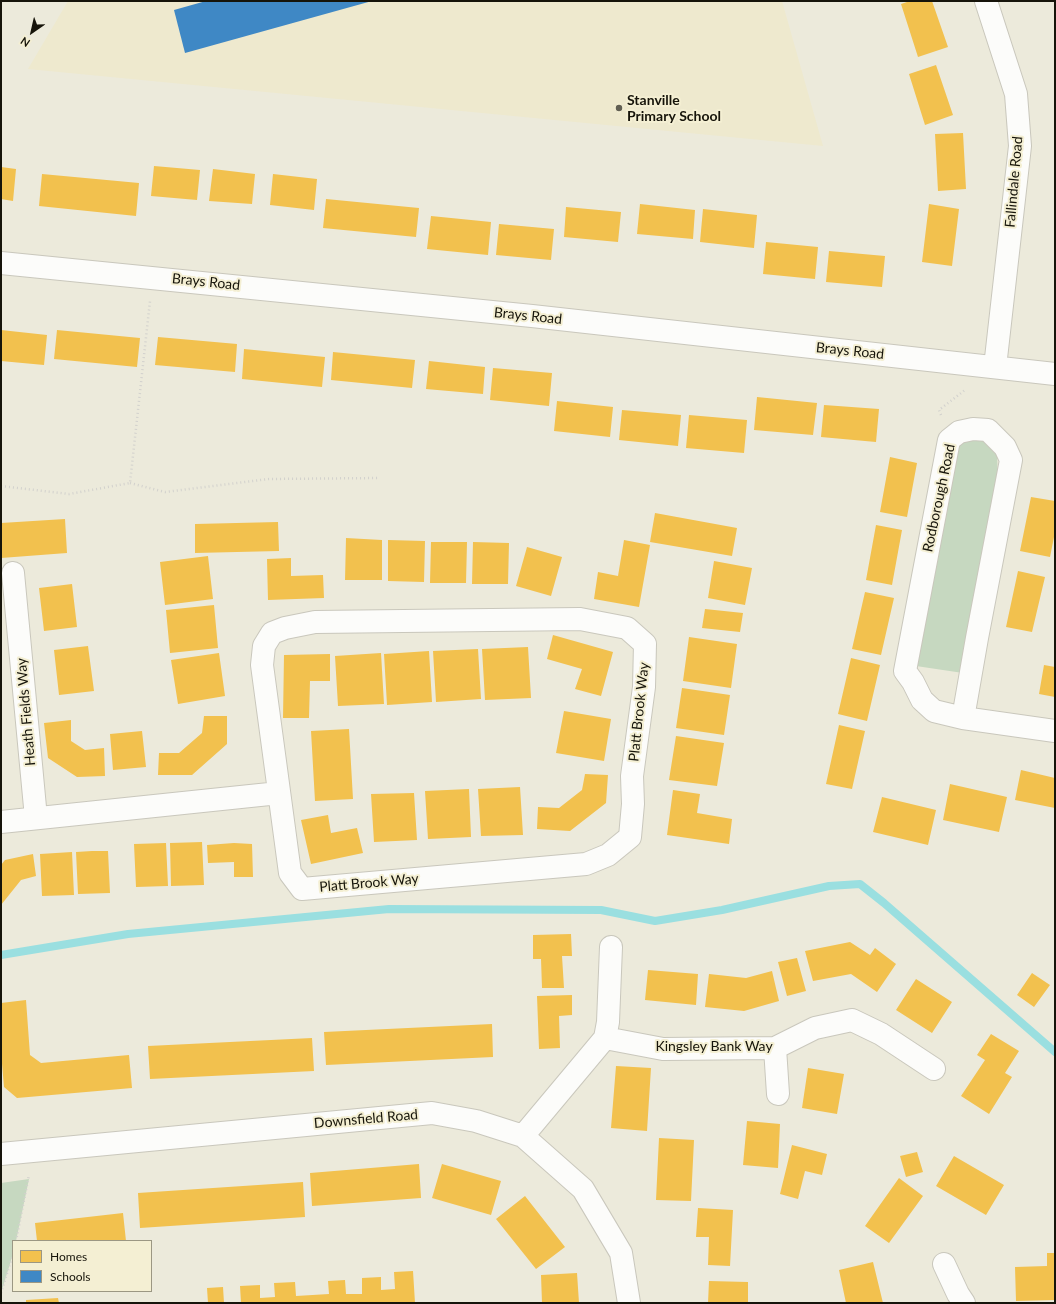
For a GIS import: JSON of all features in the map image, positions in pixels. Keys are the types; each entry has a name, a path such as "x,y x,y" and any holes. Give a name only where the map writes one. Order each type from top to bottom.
{"street":[{"name":"Fallindale Road","path":"986,1 1016,94 1020,146 995,367"},
{"name":"Brays Road","path":"1,263 152,277 1055,374"},
{"name":"Rodborough Road","path":"963,718 976,638 1011,460 1005,447 988,430 973,429 959,432 950,440 905,671 913,682 922,700 934,710 963,718 1055,731"},
{"name":"Heath Fields Way","path":"13,573 9,606 36,818"},
{"name":"Platt Brook Way","path":"580,619 627,628 645,644 644,687 632,776 633,804 630,837 608,855 586,864 302,890 290,873 279,793 262,665 264,646 272,633 285,628 315,622 580,619"},
{"path":"1,822 279,793"},
{"path":"523,1136 605,1038 608,1022 611,947"},
{"name":"Kingsley Bank Way","path":"605,1038 663,1049 775,1048 815,1028 852,1020 881,1034 934,1070"},
{"path":"775,1048 778,1094"},
{"name":"Downsfield Road","path":"1,1154 30,1150 432,1113 476,1121 523,1136 583,1189 621,1253 629,1303"},
{"path":"944,1264 958,1294 964,1303"}],"path":[{"path":"130,483 152,277"},
{"path":"950,440 939,410 995,367"},
{"path":"1,486 68,494 130,483 165,492 269,479 380,478"},
{"path":"16,1240 29,1180 30,1150"},
{"path":"1,1293 12,1257"}],"shaded area":[{"name":"Stanville Primary School","path":"68,1 782,1 823,146 28,69"}],"green space":[{"path":"979,437 997,453 998,483 963,673 916,666 952,455 961,442"},
{"path":"29,1179 16,1240 12,1240 12,1257 1,1293 1,1183"}],"building: Homes":[{"path":"910,1 932,1 948,47 918,57 901,4"},
{"path":"936,65 953,115 925,125 909,74"},
{"path":"963,133 966,189 938,191 935,134"},
{"path":"154,166 200,170 197,200 151,196"},
{"path":"1,167 16,169 13,201 1,199"},
{"path":"213,169 255,174 252,204 209,201"},
{"path":"42,174 139,183 136,216 39,206"},
{"path":"273,174 317,179 314,210 270,205"},
{"path":"326,199 419,208 416,237 323,228"},
{"path":"640,204 695,210 693,239 637,234"},
{"path":"929,204 959,209 952,266 922,262"},
{"path":"566,207 621,212 618,242 564,237"},
{"path":"703,209 757,215 754,248 700,242"},
{"path":"431,216 491,222 488,255 427,249"},
{"path":"499,224 554,229 551,260 496,255"},
{"path":"766,242 818,247 815,279 763,274"},
{"path":"829,251 885,256 882,287 826,282"},
{"path":"1,330 47,335 44,365 1,361"},
{"path":"57,330 140,338 137,367 54,359"},
{"path":"158,337 237,344 235,372 155,365"},
{"path":"244,349 325,357 322,387 242,379"},
{"path":"333,352 415,360 412,388 331,380"},
{"path":"429,361 485,367 483,394 426,389"},
{"path":"493,368 552,373 549,406 490,400"},
{"path":"757,397 817,403 813,435 754,430"},
{"path":"557,401 613,407 610,437 554,431"},
{"path":"824,405 879,409 876,442 821,437"},
{"path":"622,410 681,415 678,446 619,440"},
{"path":"689,415 747,420 744,453 686,448"},
{"path":"890,457 917,463 907,517 880,512"},
{"path":"1031,497 1055,501 1055,532 1050,557 1020,551"},
{"path":"655,513 737,528 732,556 650,542"},
{"path":"65,519 67,553 1,558 1,523"},
{"path":"278,522 279,551 195,553 195,524"},
{"path":"876,525 902,530 892,585 866,580"},
{"path":"346,538 382,540 382,580 345,580"},
{"path":"388,540 425,541 424,582 388,581"},
{"path":"624,540 650,545 639,607 594,599 598,572 618,576"},
{"path":"431,542 467,542 466,583 430,583"},
{"path":"473,542 509,543 508,584 472,584"},
{"path":"527,547 562,557 551,596 516,586"},
{"path":"208,556 213,599 165,605 160,562"},
{"path":"291,558 291,576 323,575 324,598 268,600 267,559"},
{"path":"714,561 752,568 745,605 708,598"},
{"path":"1018,571 1045,577 1032,632 1006,627"},
{"path":"72,584 77,627 44,631 39,588"},
{"path":"865,592 894,598 881,655 852,649"},
{"path":"214,605 218,648 170,653 166,610"},
{"path":"705,609 743,613 740,632 702,628"},
{"path":"553,635 613,652 601,696 575,689 582,669 547,659"},
{"path":"689,637 737,644 731,688 683,681"},
{"path":"88,646 94,691 59,695 54,650"},
{"path":"528,647 531,698 485,700 482,649"},
{"path":"478,649 481,699 436,702 433,651"},
{"path":"429,651 432,702 387,705 384,654"},
{"path":"219,653 225,696 178,704 171,660"},
{"path":"381,653 384,704 338,706 335,656"},
{"path":"330,654 330,681 310,681 309,718 283,718 284,655"},
{"path":"851,658 880,665 867,721 838,714"},
{"path":"1044,665 1055,667 1055,697 1039,694"},
{"path":"682,688 730,695 724,735 676,728"},
{"path":"564,711 611,719 604,761 556,753"},
{"path":"204,716 227,716 227,744 192,775 158,775 159,753 179,753 202,733"},
{"path":"71,720 71,741 85,750 104,748 105,776 77,777 48,758 44,723"},
{"path":"839,725 865,731 852,789 826,784"},
{"path":"349,729 353,799 315,801 311,731"},
{"path":"142,731 146,767 113,770 110,734"},
{"path":"676,736 724,743 717,786 669,780"},
{"path":"1021,770 1055,778 1055,808 1015,800"},
{"path":"585,774 608,775 606,803 570,831 537,829 538,807 559,808 582,790"},
{"path":"950,784 1007,797 999,832 943,820"},
{"path":"520,787 523,835 481,836 478,789"},
{"path":"469,789 471,837 428,839 425,791"},
{"path":"673,790 700,794 697,813 732,819 729,844 667,835"},
{"path":"414,793 417,840 374,842 371,794"},
{"path":"882,797 936,810 928,845 873,832"},
{"path":"328,815 331,833 357,828 363,853 311,864 301,820"},
{"path":"202,842 204,885 171,886 170,843"},
{"path":"166,843 168,886 136,887 134,844"},
{"path":"234,843 252,844 253,877 234,877 234,862 208,863 207,845"},
{"path":"108,851 110,893 78,894 76,852"},
{"path":"72,852 74,895 42,896 40,854"},
{"path":"33,854 36,876 21,880 1,905 1,865 5,860"},
{"path":"571,934 572,956 562,956 564,988 542,988 541,959 533,959 533,935"},
{"path":"850,942 870,955 875,948 896,964 877,992 851,974 813,981 805,951"},
{"path":"797,958 806,991 787,996 778,962"},
{"path":"648,970 698,974 696,1005 645,1000"},
{"path":"772,971 779,1001 744,1011 705,1007 709,974 746,978"},
{"path":"1032,973 1050,985 1034,1007 1017,995"},
{"path":"916,979 952,1002 932,1033 896,1010"},
{"path":"572,995 572,1015 559,1016 560,1048 539,1049 537,996"},
{"path":"26,1000 30,1055 41,1063 129,1055 132,1088 17,1098 4,1087 1,1052 1,1003"},
{"path":"492,1024 493,1057 326,1065 324,1032"},
{"path":"991,1034 1019,1051 1005,1073 1012,1077 989,1114 961,1096 985,1060 977,1055"},
{"path":"312,1038 314,1071 150,1079 148,1046"},
{"path":"616,1066 651,1068 647,1131 611,1128"},
{"path":"808,1068 844,1074 837,1114 802,1108"},
{"path":"747,1121 780,1124 778,1168 743,1165"},
{"path":"659,1138 694,1140 691,1201 656,1200"},
{"path":"792,1145 827,1154 822,1175 805,1171 798,1199 780,1194"},
{"path":"917,1152 923,1172 906,1177 900,1156"},
{"path":"954,1156 1004,1185 986,1215 936,1186"},
{"path":"419,1164 421,1198 312,1206 310,1173"},
{"path":"442,1164 501,1181 491,1215 432,1198"},
{"path":"899,1178 923,1196 889,1243 865,1226"},
{"path":"303,1182 305,1217 140,1228 138,1193"},
{"path":"525,1196 565,1247 536,1269 496,1219"},
{"path":"698,1208 733,1210 730,1266 708,1265 709,1237 696,1237"},
{"path":"123,1213 126,1240 37,1240 35,1223"},
{"path":"1047,1253 1055,1253 1055,1300 1016,1301 1015,1267 1047,1266"},
{"path":"873,1262 883,1303 846,1303 839,1270"},
{"path":"413,1271 415,1303 241,1303 240,1286 260,1285 260,1298 275,1297 274,1283 295,1282 296,1296 329,1294 328,1281 345,1280 346,1294 362,1294 362,1278 381,1277 381,1290 395,1289 394,1272"},
{"path":"577,1273 579,1303 542,1303 541,1275"},
{"path":"709,1281 748,1282 748,1303 708,1303"},
{"path":"223,1287 224,1303 208,1303 207,1288"},
{"path":"58,1298 59,1303 26,1303 26,1300"}],"building: Schools":[{"path":"206,1 372,1 185,53 174,10"}],"waterway":[{"path":"1,955 128,934 389,909 601,910 655,921 722,910 829,886 860,884 884,903 1055,1052"}],"place":[{"name":"Stanville Primary School","path":"619,108"}]}
